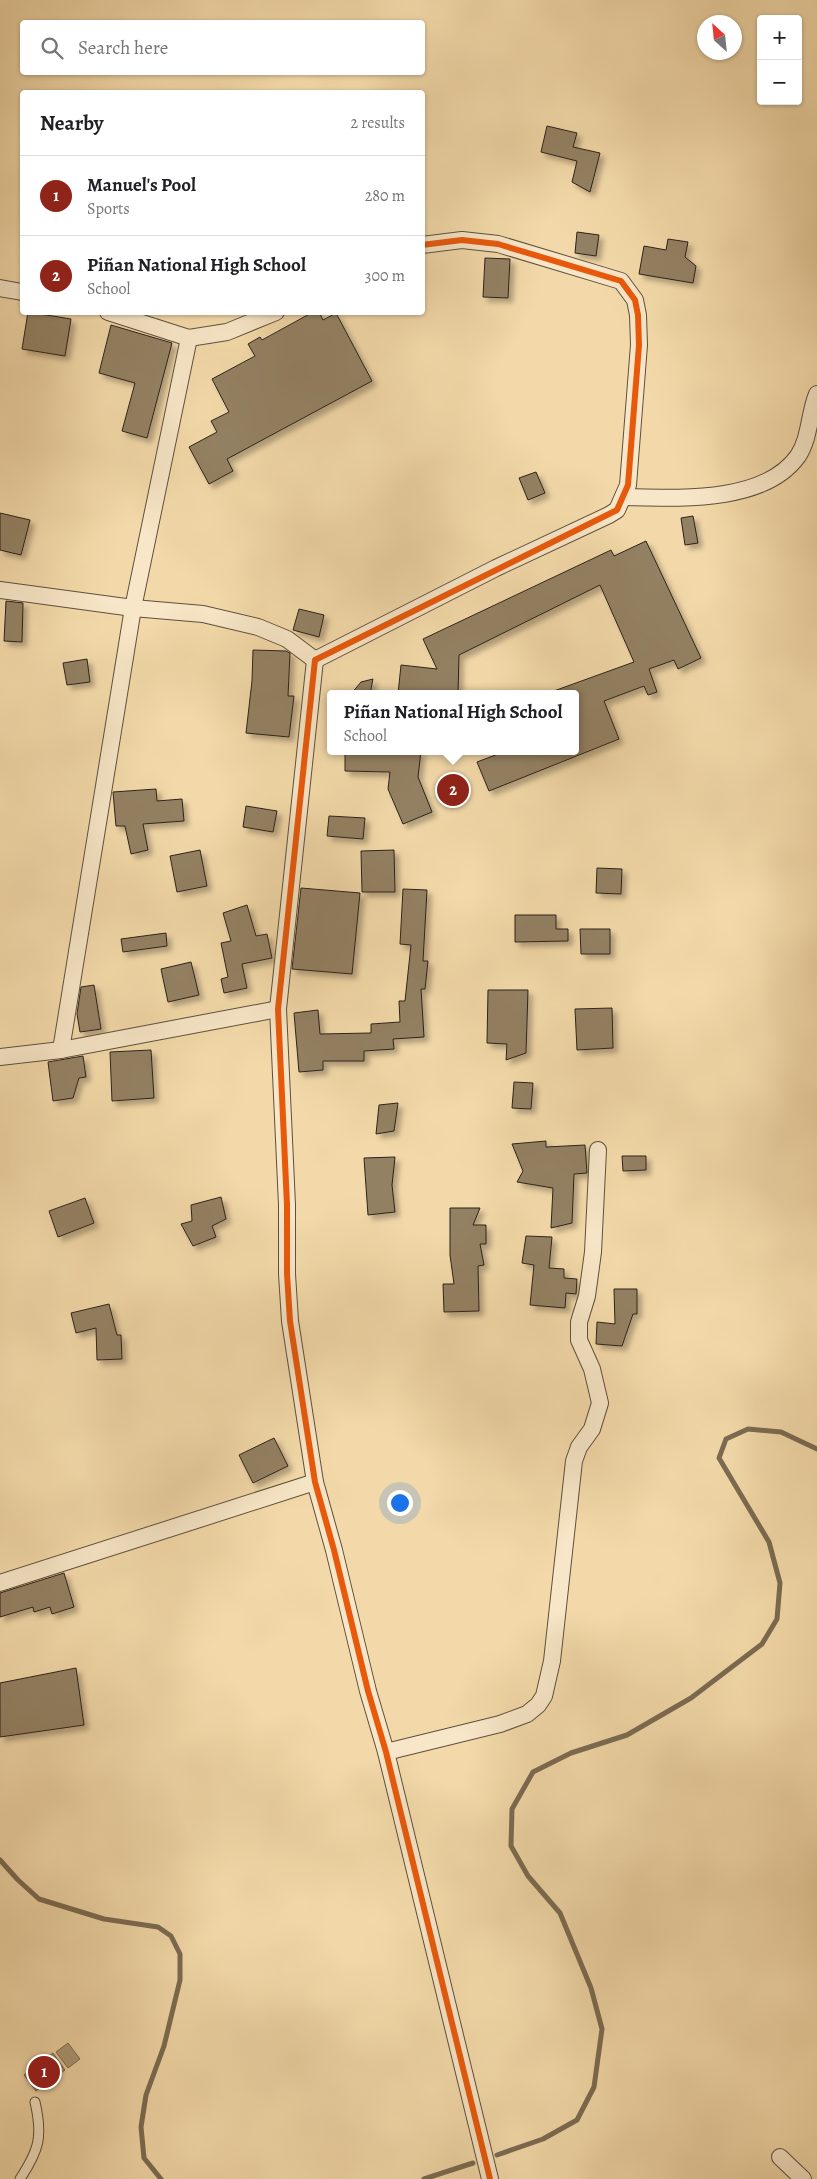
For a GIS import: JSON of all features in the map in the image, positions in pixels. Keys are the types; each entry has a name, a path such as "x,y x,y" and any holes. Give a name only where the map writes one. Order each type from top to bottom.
{"street":[{"path":"315,660 496,568 610,515 616,510 624,497 628,485 638,345 638,315 635,300 621,281 498,244 462,240 425,245"},
{"path":"0,288 20,292"},
{"path":"117,315 189,338 227,332 269,315"},
{"path":"62,1050 133,608 189,338"},
{"path":"624,497 716,496 769,480 784,470 798,455 807,435 812,406 817,394"},
{"path":"0,590 133,608 203,614 258,627 288,639 315,660"},
{"path":"315,660 278,1009 290,1321 315,1482 334,1550 368,1691 386,1752 490,2179"},
{"path":"0,1056 62,1050 278,1009"},
{"path":"386,1752 500,1724 527,1714 538,1705 544,1696 552,1660 574,1461 579,1447 592,1428 600,1403 592,1369 579,1340 579,1322 587,1296 594,1252 598,1150"},
{"path":"0,1583 315,1482"},
{"path":"780,2157 803,2179"}],"lane":[{"path":"20,2179 36,2152 40,2137 40,2123 35,2102"}],"water":[{"path":"68,2043 80,2059 68,2068 56,2052"},
{"path":"53,2053 65,2070 36,2091 24,2075"}],"building":[{"path":"547,126 577,133 573,147 600,153 590,192 572,182 577,161 541,152"},
{"path":"577,232 599,235 596,256 575,253"},
{"path":"668,239 688,242 685,257 696,266 693,283 639,274 644,246 666,250"},
{"path":"485,258 510,259 508,298 483,297"},
{"path":"28,315 46,315 71,319 65,356 22,349"},
{"path":"308,315 320,315 323,320 332,315 337,315 372,381 227,459 233,471 209,484 189,447 217,432 211,421 229,412 212,379 255,356 248,344 260,337 262,340"},
{"path":"111,325 172,343 147,438 122,431 135,383 99,373"},
{"path":"536,472 545,493 528,500 519,478"},
{"path":"0,513 30,520 21,555 0,550"},
{"path":"693,516 698,543 685,545 681,518"},
{"path":"646,541 701,658 678,669 674,660 649,669 657,692 648,695 644,686 604,701 619,739 579,755 579,690 557,690 634,662 600,585 459,655 458,690 398,690 401,665 437,669 423,639 611,550 614,556"},
{"path":"6,601 23,603 22,642 4,641"},
{"path":"299,609 324,615 319,637 293,630"},
{"path":"253,650 286,651 290,653 288,696 294,696 289,737 246,733 252,681"},
{"path":"87,659 90,682 67,685 63,663"},
{"path":"373,679 371,690 354,690 361,682"},
{"path":"345,755 421,755 418,777 432,812 403,824 388,789 390,772 345,771"},
{"path":"495,755 579,755 489,791 477,762"},
{"path":"156,789 157,801 182,799 184,821 143,824 148,850 131,854 125,826 116,826 113,792"},
{"path":"246,806 277,811 273,832 243,827"},
{"path":"329,816 365,818 363,839 327,836"},
{"path":"200,850 207,886 177,892 170,856"},
{"path":"394,850 395,892 362,892 361,851"},
{"path":"597,868 622,869 621,894 596,893"},
{"path":"301,888 360,893 352,974 292,969"},
{"path":"403,889 427,890 423,961 428,961 425,989 421,989 424,1037 393,1039 394,1049 364,1051 364,1061 323,1061 323,1070 299,1072 294,1013 318,1010 320,1034 371,1033 371,1024 400,1022 399,1001 405,1001 411,945 400,944"},
{"path":"247,905 256,936 267,934 272,958 242,964 247,988 224,993 221,979 228,977 221,943 231,941 223,913"},
{"path":"515,915 556,915 556,929 568,929 568,941 515,942"},
{"path":"580,929 610,929 610,954 581,954"},
{"path":"166,933 167,946 123,952 121,939"},
{"path":"191,962 199,995 168,1002 161,969"},
{"path":"94,985 101,1029 80,1032 77,1014 81,987"},
{"path":"488,990 528,990 526,1053 506,1060 507,1044 487,1043"},
{"path":"612,1008 613,1048 577,1050 575,1009"},
{"path":"151,1050 154,1098 112,1101 110,1052"},
{"path":"83,1056 86,1077 79,1078 73,1098 53,1101 48,1062"},
{"path":"514,1082 533,1083 531,1109 512,1108"},
{"path":"398,1103 394,1131 376,1134 379,1105"},
{"path":"546,1141 546,1147 585,1145 587,1173 574,1174 572,1223 551,1228 553,1188 517,1182 523,1171 512,1144"},
{"path":"622,1156 646,1156 646,1170 623,1171"},
{"path":"395,1157 392,1185 395,1212 368,1215 364,1158"},
{"path":"221,1197 226,1219 212,1226 216,1237 193,1246 181,1224 192,1221 191,1205"},
{"path":"85,1198 94,1223 58,1237 49,1211"},
{"path":"450,1208 480,1208 473,1225 486,1225 486,1244 480,1244 484,1265 478,1266 479,1311 444,1312 443,1284 454,1284 450,1255"},
{"path":"526,1236 552,1237 549,1268 564,1269 564,1278 577,1279 576,1294 566,1293 565,1308 530,1305 534,1265 522,1263"},
{"path":"614,1289 637,1289 637,1314 633,1314 622,1346 596,1344 597,1322 615,1324"},
{"path":"109,1304 117,1335 121,1335 122,1359 97,1360 96,1328 76,1333 71,1313"},
{"path":"274,1438 288,1466 253,1483 239,1455"},
{"path":"64,1573 74,1607 52,1614 50,1607 34,1612 33,1607 0,1617 0,1593"},
{"path":"76,1668 84,1725 0,1737 0,1683"}],"waterway":[{"path":"497,2155 543,2139 577,2120 594,2087 602,2029 591,1988 560,1913 528,1876 511,1846 512,1809 533,1772 571,1753 627,1735 691,1698 762,1644 777,1619 780,1583 769,1542 719,1458 726,1439 748,1429 781,1432 817,1449"},
{"path":"0,1860 39,1899 104,1919 158,1927 171,1936 180,1954 180,1980 164,2046 146,2095 141,2127 144,2158 161,2179"},
{"path":"424,2179 473,2163"}],"cycle path":[{"path":"425,245 462,240 498,244 621,281 635,300 638,315 639,345 628,485 617,510 315,660 278,1009 290,1321 315,1482 334,1550 368,1691 386,1752 490,2179"}],"place":[{"name":"Piñan National High School","path":"453,790"},
{"name":"Manuel's Pool","path":"44,2072"}]}
